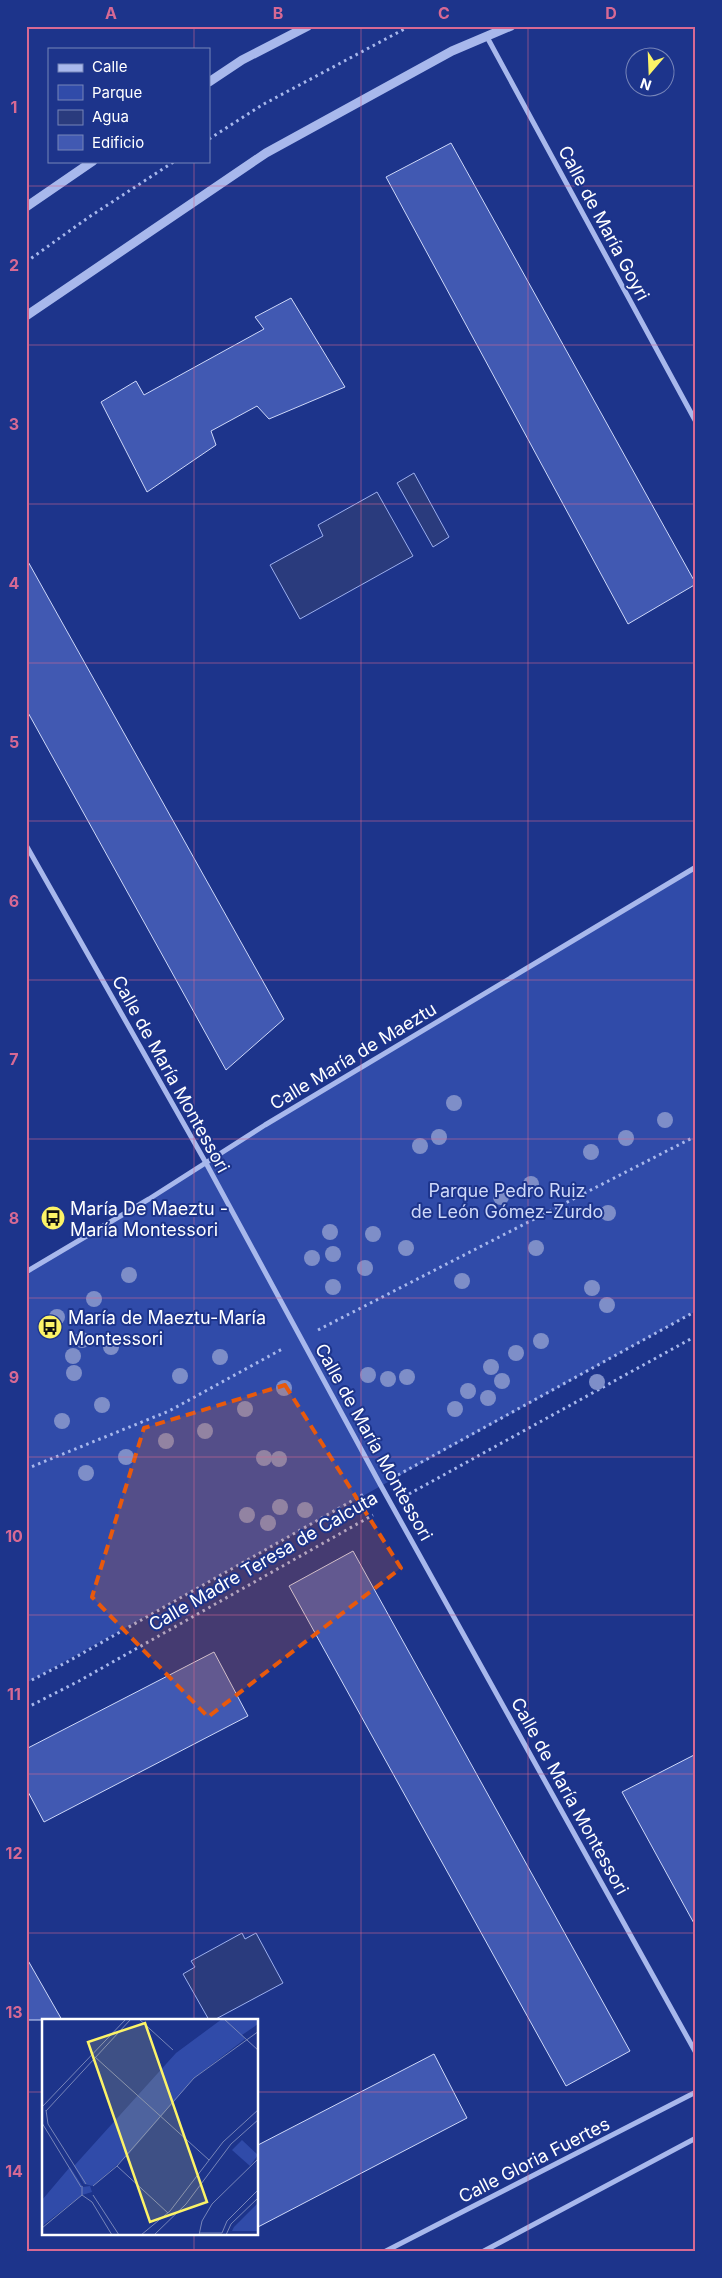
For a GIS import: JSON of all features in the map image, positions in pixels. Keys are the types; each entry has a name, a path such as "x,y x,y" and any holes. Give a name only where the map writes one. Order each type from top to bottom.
{"street":[{"path":"210,81 242,60 308,26"},
{"path":"26,316 266,153 452,51 511,26"},
{"name":"Calle de María Goyri","path":"487,37 696,422"},
{"path":"26,207 93,162"},
{"name":"Calle de María Montessori","path":"26,844 206,1163 696,2053"},
{"name":"Calle María de Maeztu","path":"26,1272 696,866"},
{"name":"Calle Gloria Fuertes","path":"384,2252 696,2092"},
{"path":"482,2252 696,2138"}],"path":[{"path":"210,139 262,105 410,26"},
{"path":"26,262 89,217 173,162"},
{"path":"26,1469 170,1411 302,1338 696,1136"},
{"name":"Calle Madre Teresa de Calcuta","path":"26,1708 79,1681 393,1503 696,1336"}],"highlighted area":[{"path":"285,1385 401,1568 208,1717 92,1597 144,1428"}],"green space":[{"name":"Parque Pedro Ruiz de León Gómez-Zurdo","path":"696,867 696,1311 26,1683 26,1271"}],"water":[{"path":"414,473 449,537 433,547 397,483"},
{"path":"377,492 413,556 300,619 270,565 323,536 318,525"},
{"path":"242,1933 245,1939 256,1933 283,1983 216,2019 208,2019 183,1974 195,1967 191,1961"}],"building":[{"path":"451,143 696,584 628,624 386,177"},
{"path":"291,298 345,387 269,419 257,406 211,431 216,445 147,492 101,402 136,381 144,395 264,329 255,317"},
{"path":"26,558 284,1019 226,1070 26,709"},
{"path":"353,1551 630,2051 566,2086 289,1586"},
{"path":"214,1652 248,1716 44,1822 26,1788 26,1749"},
{"path":"696,1754 696,1927 622,1792"},
{"path":"26,1957 61,2019 26,2020"},
{"path":"434,2054 467,2118 259,2226 259,2144"}],"place":[{"name":"María De Maeztu - María Montessori","path":"53,1218"},
{"name":"María de Maeztu-María Montessori","path":"50,1327"}]}
